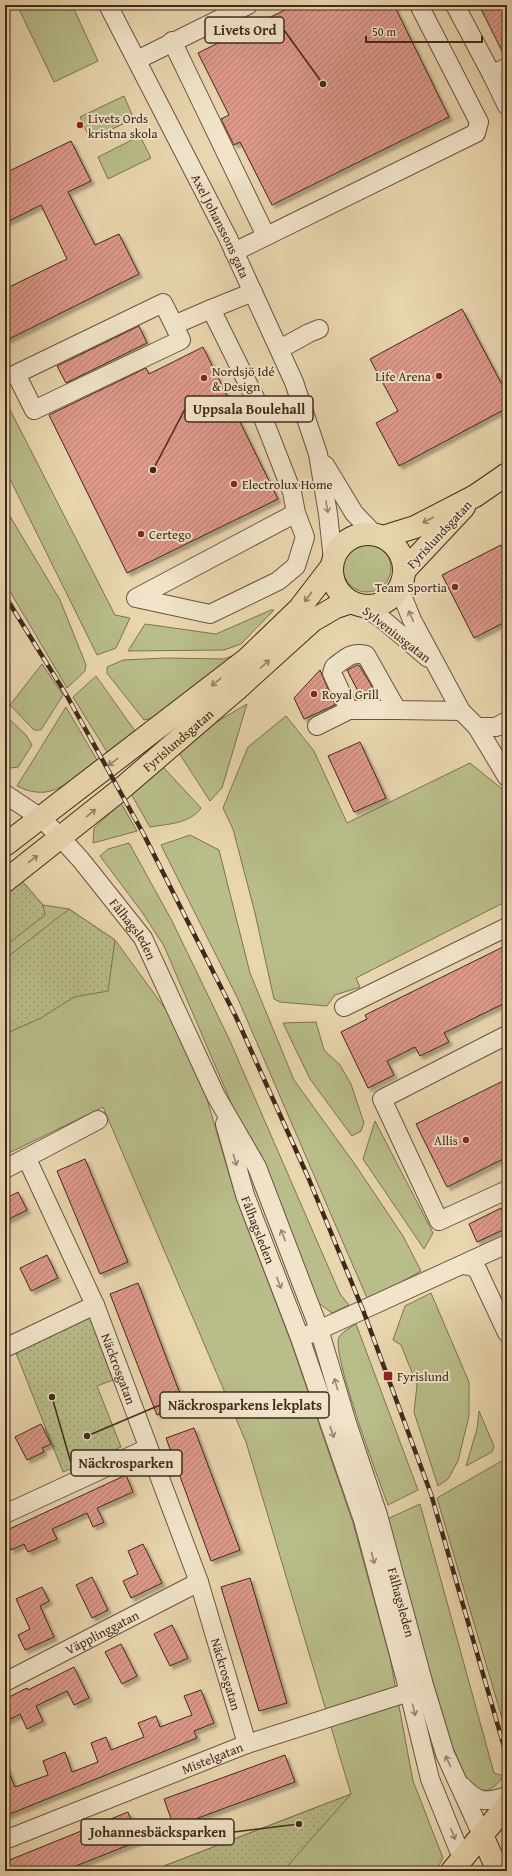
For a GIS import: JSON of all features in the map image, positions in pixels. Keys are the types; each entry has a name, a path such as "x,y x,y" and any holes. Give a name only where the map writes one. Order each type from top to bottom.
{"main road":[{"name":"Fyrislundsgatan","path":"378,536 414,527 475,496 507,474"},
{"name":"Fyrislundsgatan","path":"402,580 475,496"},
{"path":"363,534 378,536 392,543 398,551 402,561 402,580 392,597 382,603 371,606 355,604 342,596 336,587 332,577 332,563 341,546 353,537 363,534"},
{"name":"Fyrislundsgatan","path":"5,845 247,658 299,609 332,563"},
{"name":"Fyrislundsgatan","path":"5,881 120,790 236,690 312,621 336,607 355,604"},
{"path":"460,1867 482,1835 507,1805"},
{"name":"Fålhagsleden","path":"482,1835 498,1866"}],"street":[{"name":"Axel Johanssons gata","path":"108,5 234,252 294,382 318,454 328,514 332,563"},
{"path":"137,60 248,5"},
{"path":"234,252 476,133 479,122 419,5"},
{"path":"455,5 499,71 507,106"},
{"path":"172,42 266,236"},
{"path":"174,325 253,292"},
{"path":"163,303 174,325 181,340 34,410 16,374 163,303"},
{"path":"211,309 256,400 292,492 296,513 305,536 296,566 278,581 210,614 136,598 296,513"},
{"path":"280,349 308,333 319,329"},
{"name":"Axel Johanssons gata","path":"318,454 354,513 378,536"},
{"name":"Sylveniusgatan","path":"402,580 412,620 435,664 461,711 477,726 507,777"},
{"name":"Sylveniusgatan","path":"355,604 381,618 435,664"},
{"path":"349,710 332,674 334,667 346,657 357,653 366,655 397,710"},
{"path":"317,726 349,710 461,711"},
{"path":"477,726 496,727 507,721"},
{"name":"Fålhagsleden","path":"5,794 41,818 61,838 81,860 143,938 216,1096 257,1167 319,1329 347,1423 378,1515 416,1688 430,1779 460,1867"},
{"path":"344,1007 507,927"},
{"path":"507,1035 382,1099 439,1221 507,1190"},
{"name":"Fålhagsleden","path":"216,1096 245,1195 300,1338 363,1520 416,1688 482,1835"},
{"path":"5,1169 27,1159 44,1148 98,1120"},
{"name":"Näckrosgatan","path":"27,1159 95,1305 199,1582 247,1744"},
{"path":"300,1338 507,1244"},
{"path":"462,1265 477,1269 507,1333"},
{"path":"5,1348 95,1305"},
{"path":"5,1514 148,1448"},
{"name":"Väpplinggatan","path":"5,1682 199,1582"},
{"name":"Mistelgatan","path":"5,1840 247,1744 416,1688"},
{"path":"457,1781 469,1794 480,1801 493,1800 507,1796"}],"green space":[{"path":"17,5 72,5 98,61 54,82"},
{"path":"124,96 134,119 90,139 80,117"},
{"path":"140,136 151,158 108,179 98,157"},
{"path":"5,400 115,615 130,618 116,648 97,655 9,477 5,468"},
{"path":"5,508 60,600 86,665 85,671 67,688 5,583"},
{"path":"362,544 372,544 384,551 391,563 391,573 384,585 372,592 362,592 354,588 347,581 343,573 343,563 347,555 354,548"},
{"path":"274,610 241,644 224,650 128,651 145,624 216,634"},
{"path":"245,651 158,717 144,720 107,673 107,667 123,660 166,658 224,659"},
{"path":"42,664 63,695 41,730 34,730 10,705"},
{"path":"96,676 135,731 107,752 73,697"},
{"path":"247,704 222,788 210,801 179,753 213,724"},
{"path":"66,707 97,760 69,782 51,791 30,791 17,786"},
{"path":"5,715 26,735 32,745 18,767 11,768 5,764"},
{"path":"286,716 314,751 347,823 470,763 507,793 507,901 356,978 360,987 335,995 327,1006 280,1002 274,999 255,913 233,829 223,808 248,747"},
{"path":"163,767 201,808 185,820 150,827 131,794"},
{"path":"121,803 137,831 93,843 94,828"},
{"path":"190,835 219,850 250,973 294,1080 354,1163 403,1236 421,1271 396,1285 367,1298 238,999 161,845"},
{"path":"129,843 172,921 230,1041 340,1294 349,1305 332,1313 316,1301 164,946 142,912 100,856 108,849"},
{"path":"22,881 43,905 69,909 115,940 169,1014 207,1099 236,1198 291,1342 353,1523 390,1658 413,1781 443,1858 436,1871 151,1871 351,1794 246,1442 103,1107 5,1155 5,894"},
{"path":"22,881 43,905 45,915 5,946 5,894"},
{"path":"69,909 115,940 108,991 74,997 41,1018 5,1034 5,959"},
{"path":"316,1022 324,1050 340,1065 351,1084 364,1123 361,1131 352,1136 310,1079 283,1023"},
{"path":"375,1121 433,1233 424,1249 363,1159"},
{"path":"431,1293 469,1382 469,1416 458,1461 448,1479 438,1486 414,1412 417,1385 401,1345 393,1340 405,1306"},
{"path":"88,1313 113,1380 97,1386 121,1447 63,1472 14,1348"},
{"path":"356,1324 418,1490 388,1505 357,1418 338,1348 339,1337"},
{"path":"479,1411 494,1446 492,1452 466,1466 477,1429"},
{"path":"507,1458 507,1735 437,1498"},
{"path":"420,1504 494,1773 504,1776 493,1788 489,1790 470,1788 449,1738 385,1520"},
{"path":"351,1794 283,1871 151,1871"}],"building":[{"path":"295,5 394,5 449,117 272,205 240,142 234,145 221,119 229,115 198,53"},
{"path":"479,5 507,5 507,57 505,57"},
{"path":"71,141 91,181 68,192 95,245 119,234 139,274 5,341 5,289 67,259 41,205 5,223 5,173"},
{"name":"Life Arena","path":"462,309 507,394 507,408 399,466 376,423 398,411 370,359"},
{"path":"139,326 147,343 66,383 57,366"},
{"path":"203,347 278,499 127,573 49,415 146,368 149,374"},
{"path":"501,545 507,557 507,621 474,638 442,575"},
{"path":"359,665 373,688 360,695 347,670"},
{"name":"Royal Grill","path":"320,670 335,705 304,719 294,698"},
{"path":"360,742 386,798 354,812 328,756"},
{"path":"507,945 507,1002 444,1033 449,1042 420,1056 415,1047 387,1061 394,1075 368,1088 341,1032 367,1019 365,1015"},
{"name":"Allis","path":"507,1079 507,1157 447,1187 416,1124"},
{"path":"85,1159 128,1262 100,1274 57,1171"},
{"path":"18,1192 27,1210 5,1221 5,1199"},
{"path":"501,1208 507,1221 507,1228 477,1242 469,1224"},
{"path":"47,1255 58,1278 31,1291 20,1268"},
{"path":"138,1283 184,1404 157,1415 110,1294"},
{"path":"41,1424 51,1444 42,1448 44,1452 27,1460 15,1437"},
{"path":"194,1428 240,1550 211,1561 166,1438"},
{"path":"126,1475 133,1492 97,1508 104,1522 93,1527 87,1513 52,1529 57,1539 28,1552 24,1544 11,1550 5,1536 5,1531"},
{"path":"143,1544 162,1583 131,1598 123,1581 138,1574 128,1551"},
{"path":"92,1577 108,1610 92,1618 76,1585"},
{"path":"250,1578 287,1703 259,1711 221,1587"},
{"path":"42,1587 49,1601 40,1606 54,1637 25,1650 18,1635 30,1629 16,1599"},
{"path":"172,1625 188,1658 170,1666 154,1634"},
{"path":"121,1644 137,1676 122,1684 105,1652"},
{"path":"74,1667 89,1698 74,1705 67,1691 36,1706 43,1721 27,1729 20,1714 5,1722 5,1699 27,1688 28,1690"},
{"path":"201,1690 214,1723 194,1731 197,1738 5,1816 5,1763 15,1787 48,1775 43,1761 65,1752 72,1772 98,1762 91,1743 106,1737 111,1750 144,1737 138,1723 156,1716 160,1727 192,1715 184,1696"},
{"path":"285,1755 295,1782 174,1827 164,1799"},
{"path":"128,1812 139,1841 63,1871 11,1871 7,1861"}],"railway":[{"path":"5,596 67,696 143,833 236,1017 308,1177 363,1310 431,1494 507,1757"}],"place":[{"name":"Livets Ord","path":"323,84"},
{"name":"Livets Ords kristna skola","path":"80,125"},
{"name":"Life Arena","path":"439,376"},
{"name":"Nordsjö Idé & Design","path":"204,378"},
{"name":"Uppsala Boulehall","path":"153,470"},
{"name":"Electrolux Home","path":"234,484"},
{"name":"Certego","path":"141,534"},
{"name":"Team Sportia","path":"455,587"},
{"name":"Royal Grill","path":"314,694"},
{"name":"Allis","path":"466,1140"},
{"name":"Fyrislund","path":"388,1376"},
{"name":"Näckrosparken","path":"52,1397"},
{"name":"Näckrosparkens lekplats","path":"87,1436"},
{"name":"Johannesbäcksparken","path":"299,1824"}]}
